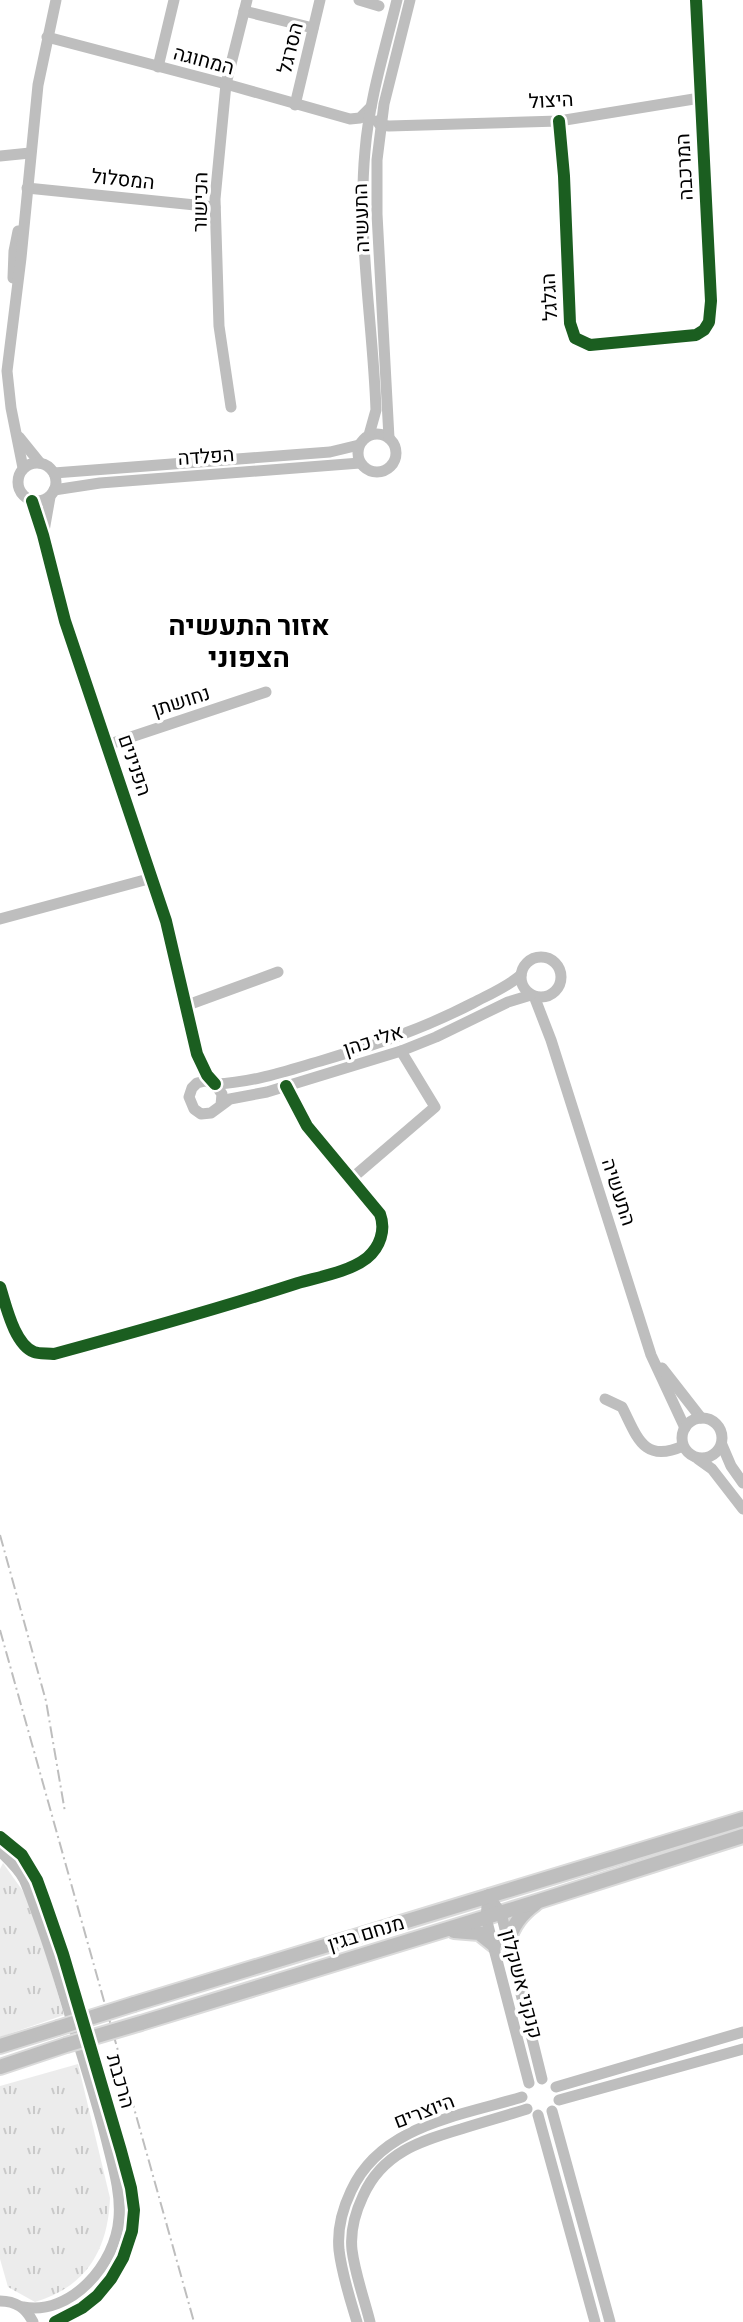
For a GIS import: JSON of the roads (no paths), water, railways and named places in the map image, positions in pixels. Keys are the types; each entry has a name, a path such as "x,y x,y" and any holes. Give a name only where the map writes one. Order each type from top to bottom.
{"main road":[{"name":"מנחם בגין","path":"0,2046 743,1819"},
{"name":"מנחם בגין","path":"0,2067 743,1836"},
{"path":"437,1932 455,1930 479,1933 501,1944 527,1910 539,1901"}],"street":[{"path":"23,468 7,371 14,310 11,258 27,188 38,85 56,0"},
{"path":"158,67 174,0"},
{"name":"הסרגל","path":"295,105 320,0"},
{"path":"359,0 379,6"},
{"name":"התעשיה","path":"389,438 377,214 378,105 397,0"},
{"name":"התעשיה","path":"369,435 376,410 363,213 366,136 410,0"},
{"name":"המרכבה","path":"696,0 711,312 704,330"},
{"path":"245,5 313,28"},
{"name":"הכישור","path":"231,407 219,326 215,207 226,84 245,5"},
{"name":"המחוגה","path":"47,37 350,119"},
{"name":"היצול","path":"380,125 559,121 700,98"},
{"path":"366,136 350,119 364,115 378,105 402,124"},
{"name":"הגלגל","path":"559,121 570,323 575,338 590,345 687,336 704,330"},
{"path":"0,156 30,153"},
{"name":"המסלול","path":"27,188 215,207"},
{"path":"17,433 40,463"},
{"path":"379,434 389,438 396,452 390,467 374,472 364,468 358,457 359,445 369,435 379,434"},
{"name":"הפלדה","path":"54,473 330,452 359,445"},
{"path":"40,463 54,473 56,484 52,493 32,501 22,495 17,485 19,473 28,465 40,463"},
{"name":"הפלדה","path":"52,493 100,483 360,463"},
{"name":"הפנינים","path":"43,535 52,493"},
{"name":"הפנינים","path":"32,501 65,621 166,921 194,1043 204,1069 214,1083"},
{"name":"נחושתן","path":"107,745 266,692"},
{"path":"0,919 152,878"},
{"path":"542,957 552,960 559,969 561,979 559,988 553,993 544,997 533,996 523,986 521,975 525,965 542,957"},
{"path":"185,1006 278,972"},
{"name":"אלי כהן","path":"214,1083 245,1080 299,1067 400,1037 457,1011 521,975"},
{"name":"התעשיה","path":"551,1040 549,1007 553,993"},
{"name":"התעשיה","path":"533,996 551,1040 651,1355 685,1428"},
{"name":"אלי כהן","path":"221,1105 237,1097 286,1086 401,1051 508,1002 533,996"},
{"name":"הפנינים","path":"194,1043 194,1085"},
{"path":"351,1179 435,1107 401,1051"},
{"path":"214,1083 222,1094 221,1105 211,1113 197,1112 189,1101 194,1085 214,1083"},
{"path":"0,1287 14,1330 23,1344 34,1352 54,1354 284,1288 364,1260 381,1239 382,1221 375,1207 307,1126 286,1086"},
{"name":"התעשיה","path":"651,1355 701,1418"},
{"path":"605,1399 622,1407 639,1442 650,1450 673,1451 683,1446"},
{"path":"698,1458 715,1455 722,1445 719,1426 708,1419 695,1419 685,1428 683,1446 689,1454 712,1469 743,1509"},
{"path":"722,1445 743,1483"},
{"name":"הרכבת","path":"0,1837 22,1855 37,1880 45,1902 121,2151 134,2210 132,2231 123,2258 111,2279 82,2308 55,2322"},
{"name":"הרכבת","path":"0,1851 13,1863 23,1879 47,1940 101,2118 119,2198 119,2221 105,2260 76,2294 58,2304 39,2309 0,2301"},
{"name":"קנקני אשקלון","path":"488,1895 529,2083"},
{"name":"קנקני אשקלון","path":"501,1944 542,2079"},
{"path":"556,2087 743,2032"},
{"path":"538,2115 552,2111 559,2100 743,2049"},
{"path":"559,2100 553,2083 542,2079 529,2083 525,2088 524,2103 538,2115 595,2322"},
{"name":"היוצרים","path":"357,2322 343,2272 339,2227 355,2181 368,2163 383,2148 416,2130 524,2103"},
{"name":"היוצרים","path":"370,2322 352,2248 352,2228 366,2188 391,2158 420,2142 524,2103"},
{"path":"552,2111 610,2322"},
{"path":"0,2291 18,2304 33,2322"}],"railway":[{"path":"0,1535 46,1701 65,1812"},
{"path":"0,1630 194,2322"}],"district":[{"name":"אזור התעשיה הצפוני","path":"249,641"}]}
